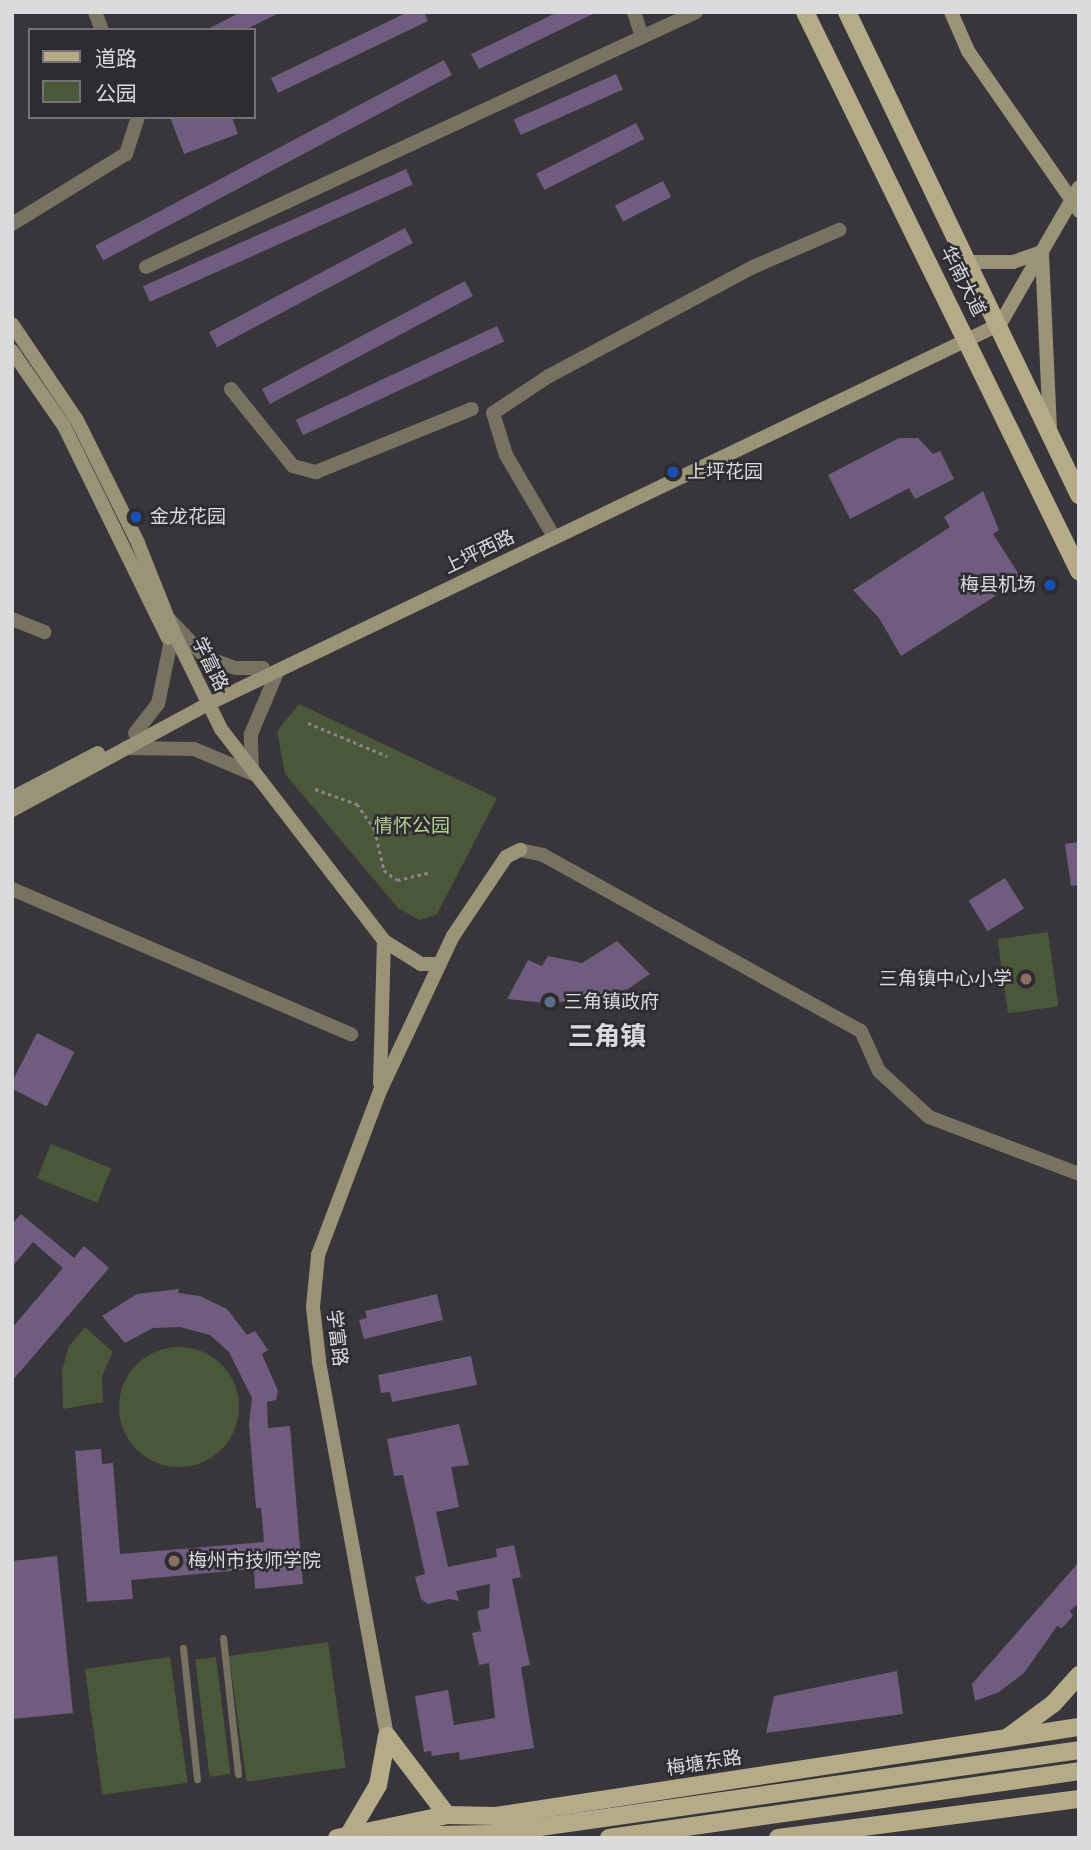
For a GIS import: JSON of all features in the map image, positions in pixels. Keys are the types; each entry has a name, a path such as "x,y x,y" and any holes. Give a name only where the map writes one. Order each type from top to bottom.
{"main road":[{"name":"华南大道","path":"805,12 966,334 1079,571"},
{"name":"华南大道","path":"847,12 971,262 1075,488"},
{"path":"1043,492 1075,488"},
{"path":"1007,1738 1053,1704 1079,1675"},
{"name":"梅塘东路","path":"342,1837 447,1815 496,1816 1079,1727"},
{"path":"387,1736 447,1815"},
{"path":"342,1837 378,1785 387,1736"},
{"path":"342,1837 492,1834 1079,1751"},
{"path":"609,1838 1079,1772"},
{"path":"778,1838 1077,1802"}],"street":[{"path":"634,12 642,37"},
{"path":"146,267 696,12"},
{"path":"951,12 968,51 1074,206"},
{"path":"12,224 126,154 137,119"},
{"path":"966,334 1000,324 1042,252 1074,206 1079,187"},
{"path":"550,530 506,455 493,413 549,376 753,267 839,230"},
{"path":"971,262 1013,262 1042,252"},
{"path":"1042,252 1050,435"},
{"name":"学富路","path":"12,324 77,420 138,543 203,702"},
{"name":"上坪西路","path":"271,669 550,530 966,334"},
{"name":"上坪西路","path":"12,798 135,733 966,334"},
{"name":"学富路","path":"12,351 64,426 203,702 254,773 384,941 421,964 439,964"},
{"path":"231,389 293,466 316,472 472,409"},
{"path":"12,619 45,632"},
{"path":"126,748 194,750 254,773 251,734 271,669 236,668 205,657 172,625"},
{"path":"135,733 158,704 172,625"},
{"name":"上坪西路","path":"12,810 126,748 203,702"},
{"name":"学富路","path":"387,1736 313,1307 318,1255 380,1091 439,964 506,857 520,850 542,855 861,1031 879,1071 929,1117 1079,1174"},
{"path":"12,889 351,1034"},
{"path":"380,1091 384,941"}],"lane":[{"path":"223,1638 238,1774"},
{"path":"183,1647 197,1779"}],"path":[{"path":"308,723 387,757"},
{"path":"315,789 357,804 375,830 384,870 397,880 428,873"}],"green space":[{"name":"情怀公园","path":"299,704 497,798 437,914 420,920 398,908 285,774 277,731"},
{"path":"1048,932 1058,1006 1008,1013 997,939"},
{"path":"51,1144 111,1168 97,1203 37,1178"},
{"path":"85,1327 113,1352 102,1376 103,1402 63,1409 62,1371 69,1346"},
{"path":"179,1347 202,1352 221,1365 234,1384 239,1407 234,1430 221,1449 202,1462 179,1467 156,1462 137,1449 124,1430 119,1407 124,1384 137,1365 156,1352"},
{"path":"328,1642 346,1768 247,1782 229,1656"},
{"path":"170,1657 188,1783 103,1795 85,1669"},
{"path":"216,1657 230,1774 210,1777 195,1660"}],"building":[{"path":"241,12 281,12 249,28 210,28"},
{"path":"408,12 424,12 428,21 278,93 271,78"},
{"path":"558,12 597,12 479,69 471,54"},
{"path":"444,60 452,75 103,260 95,245"},
{"path":"616,74 623,90 521,135 514,120"},
{"path":"171,119 233,119 238,134 184,154"},
{"path":"636,123 644,139 544,190 536,174"},
{"path":"406,169 413,185 150,302 143,286"},
{"path":"663,181 671,197 623,222 615,206"},
{"path":"405,228 413,243 217,347 209,332"},
{"path":"465,281 473,296 270,404 262,389"},
{"path":"497,326 504,341 303,435 296,420"},
{"path":"899,438 918,438 933,454 940,451 954,479 915,499 909,488 850,519 828,475"},
{"path":"983,491 999,530 993,534 1022,579 901,656 879,618 853,590 950,527 944,517"},
{"path":"1079,842 1079,885 1071,886 1065,844"},
{"path":"1005,878 1024,909 988,931 969,901"},
{"path":"617,941 650,974 628,989 552,1004 507,999 528,960 542,966 548,956 582,963"},
{"path":"37,1033 74,1052 47,1106 12,1089 12,1082"},
{"path":"21,1214 74,1258 84,1246 109,1268 12,1381 12,1328 63,1268 33,1242 12,1267 12,1224"},
{"path":"179,1289 178,1293 200,1296 227,1309 247,1335 255,1331 268,1350 262,1354 278,1391 276,1400 267,1402 268,1428 290,1426 303,1584 255,1589 254,1569 131,1580 133,1599 87,1602 75,1451 101,1449 102,1464 113,1463 120,1554 264,1542 261,1508 256,1508 249,1424 252,1398 229,1352 210,1335 180,1327 153,1328 125,1343 102,1316 137,1294"},
{"path":"437,1294 443,1320 364,1339 359,1320 367,1318 365,1311"},
{"path":"471,1356 477,1385 392,1402 390,1392 381,1393 378,1375"},
{"path":"459,1424 469,1465 451,1467 459,1507 436,1512 448,1567 497,1557 496,1549 514,1545 521,1577 512,1579 530,1665 521,1667 534,1748 460,1760 459,1752 432,1756 431,1751 424,1752 415,1696 448,1690 454,1725 495,1718 489,1663 479,1665 472,1633 481,1631 477,1611 489,1608 490,1584 456,1591 459,1601 449,1599 428,1604 421,1599 415,1577 425,1574 403,1475 394,1476 387,1439"},
{"path":"57,1556 73,1713 12,1719 12,1561"},
{"path":"1079,1562 1079,1603 1070,1611 1073,1616 1062,1628 1057,1626 1024,1673 999,1692 975,1701 972,1684"},
{"path":"897,1671 903,1714 766,1733 774,1696"}],"place":[{"name":"上坪花园","path":"673,472"},
{"name":"金龙花园","path":"136,517"},
{"name":"梅县机场","path":"1050,585"},
{"name":"三角镇中心小学","path":"1026,979"},
{"name":"三角镇政府","path":"550,1002"},
{"name":"梅州市技师学院","path":"174,1561"}],"district":[{"name":"三角镇","path":"607,1037"}]}
